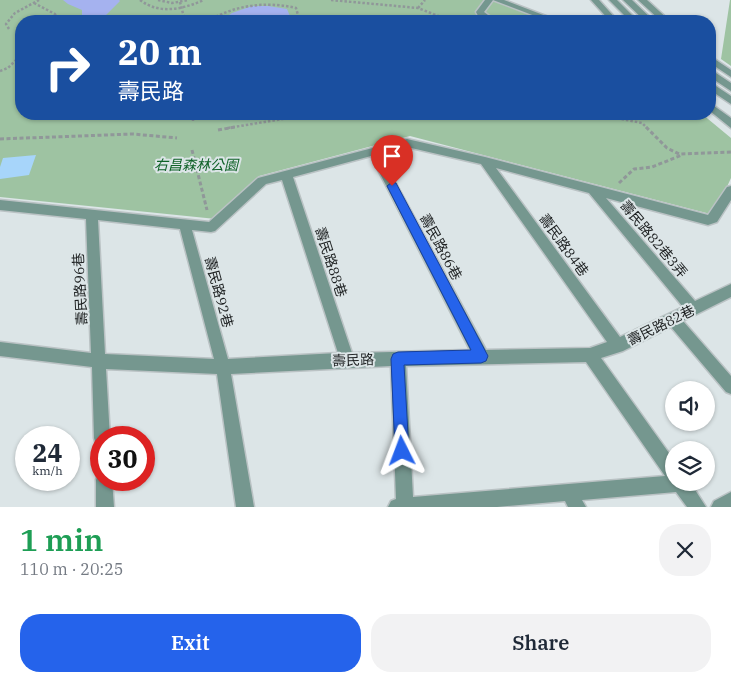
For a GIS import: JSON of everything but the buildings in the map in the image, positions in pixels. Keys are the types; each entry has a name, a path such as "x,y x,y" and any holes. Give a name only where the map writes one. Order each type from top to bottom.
{"street":[{"path":"482,15 480,12 489,0"},
{"path":"497,0 538,15"},
{"path":"595,0 609,15"},
{"path":"613,0 628,15"},
{"path":"627,0 643,15"},
{"path":"642,0 659,15"},
{"path":"716,63 731,74"},
{"path":"716,77 731,88"},
{"path":"716,90 731,101"},
{"path":"716,111 731,124"},
{"path":"0,205 211,228 262,181 407,143 485,161 708,220 713,219 731,190"},
{"name":"壽民路86巷","path":"374,152 481,356"},
{"name":"壽民路84巷","path":"485,161 618,346"},
{"name":"壽民路88巷","path":"286,174 347,360"},
{"name":"壽民路82巷3弄","path":"598,191 693,309"},
{"name":"壽民路96巷","path":"92,215 102,426"},
{"name":"壽民路92巷","path":"185,226 223,367 245,507"},
{"name":"壽民路82巷","path":"590,355 618,346 731,290"},
{"path":"673,319 731,387"},
{"name":"壽民路","path":"0,349 100,361 223,367 347,360 590,355"},
{"path":"590,355 665,461"},
{"path":"398,359 405,507"},
{"path":"397,507 574,500 665,485"},
{"path":"104,491 105,507"},
{"path":"686,491 697,507"},
{"path":"720,507 731,500"}],"path":[{"path":"9,29 6,24 10,17 39,0"},
{"path":"140,0 154,8 183,8 204,0"},
{"path":"158,0 164,2 189,0"},
{"path":"331,0 418,8 436,15"},
{"path":"418,8 425,0"},
{"path":"180,2 184,15"},
{"path":"34,3 55,15"},
{"path":"219,15 231,8 260,4 288,5 296,8 298,15"},
{"path":"0,71 8,68 15,62"},
{"path":"218,130 277,120"},
{"path":"626,120 642,123 667,148 679,154 731,152"},
{"path":"0,140 133,134 152,135 169,139 177,138"},
{"path":"192,150 211,228"},
{"path":"598,191 620,182 634,169 652,167 686,153"}],"green space":[{"name":"右昌森林公園","path":"0,0 496,0 539,15 15,15 15,120 709,120 731,138 731,178 714,215 410,136 259,176 216,219 0,197"},
{"path":"731,0 731,66 721,59"}],"water":[{"path":"63,0 120,1 106,15 82,15 82,10"},
{"path":"252,6 268,6 287,9 290,15 229,15"}],"route":[{"path":"392,186 481,356 398,359 402,451"}]}
